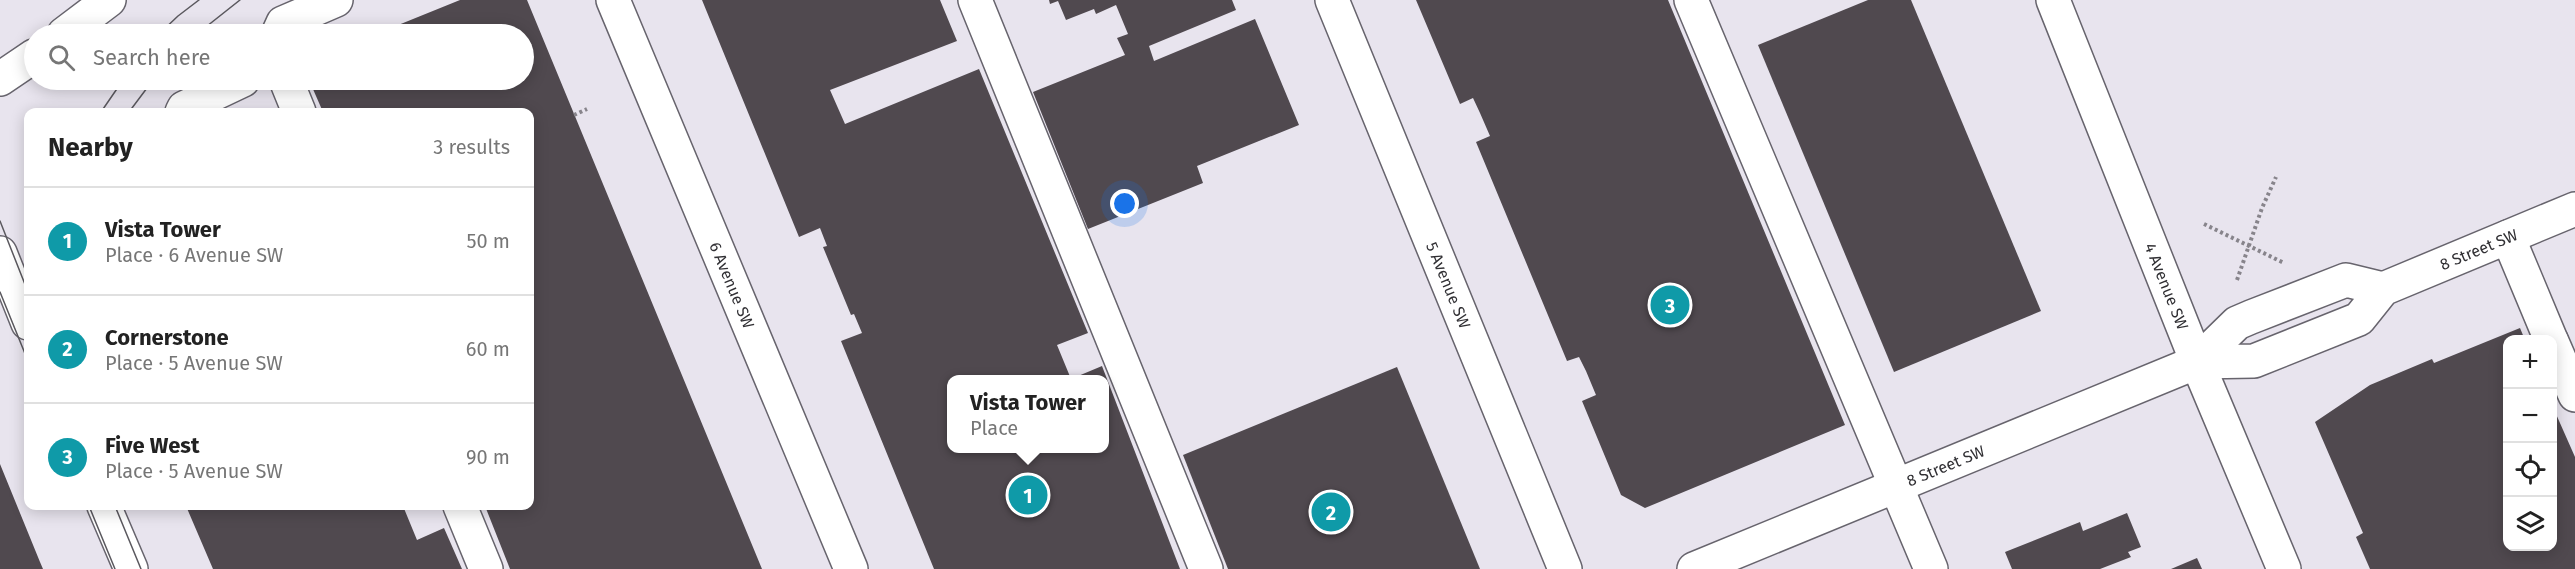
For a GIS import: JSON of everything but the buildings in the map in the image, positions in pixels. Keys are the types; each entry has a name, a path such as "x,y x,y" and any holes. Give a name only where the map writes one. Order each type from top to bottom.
{"main road":[{"path":"77,24 109,0"},
{"path":"283,24 336,0"},
{"name":"6 Avenue SW","path":"614,0 851,569"},
{"path":"975,0 1206,569"},
{"name":"5 Avenue SW","path":"1332,0 1565,569"},
{"path":"1691,0 1931,569"},
{"name":"4 Avenue SW","path":"2053,0 2197,362 2284,569"},
{"path":"0,79 24,63"},
{"path":"184,108 222,90"},
{"path":"290,90 298,108"},
{"name":"8 Street SW","path":"1694,569 2197,362 2254,361 2360,319 2383,289 2575,209"},
{"path":"2508,237 2549,335"},
{"path":"0,253 24,312"},
{"path":"2557,353 2575,396"},
{"path":"106,510 131,569"},
{"path":"462,510 486,569"}],"path":[{"path":"574,115 587,110"},
{"path":"2236,284 2248,246 2276,177"},
{"path":"2204,224 2290,266"}],"tram line":[{"path":"170,24 199,0"},
{"path":"210,24 240,0"},
{"path":"104,108 116,90"},
{"path":"132,108 146,90"},
{"path":"0,221 24,282"},
{"path":"0,292 24,351"},
{"path":"91,510 115,569"},
{"path":"117,510 141,569"}],"place":[{"name":"Five West","path":"1670,305"},
{"name":"Vista Tower","path":"1028,495"},
{"name":"Cornerstone","path":"1331,512"}]}
